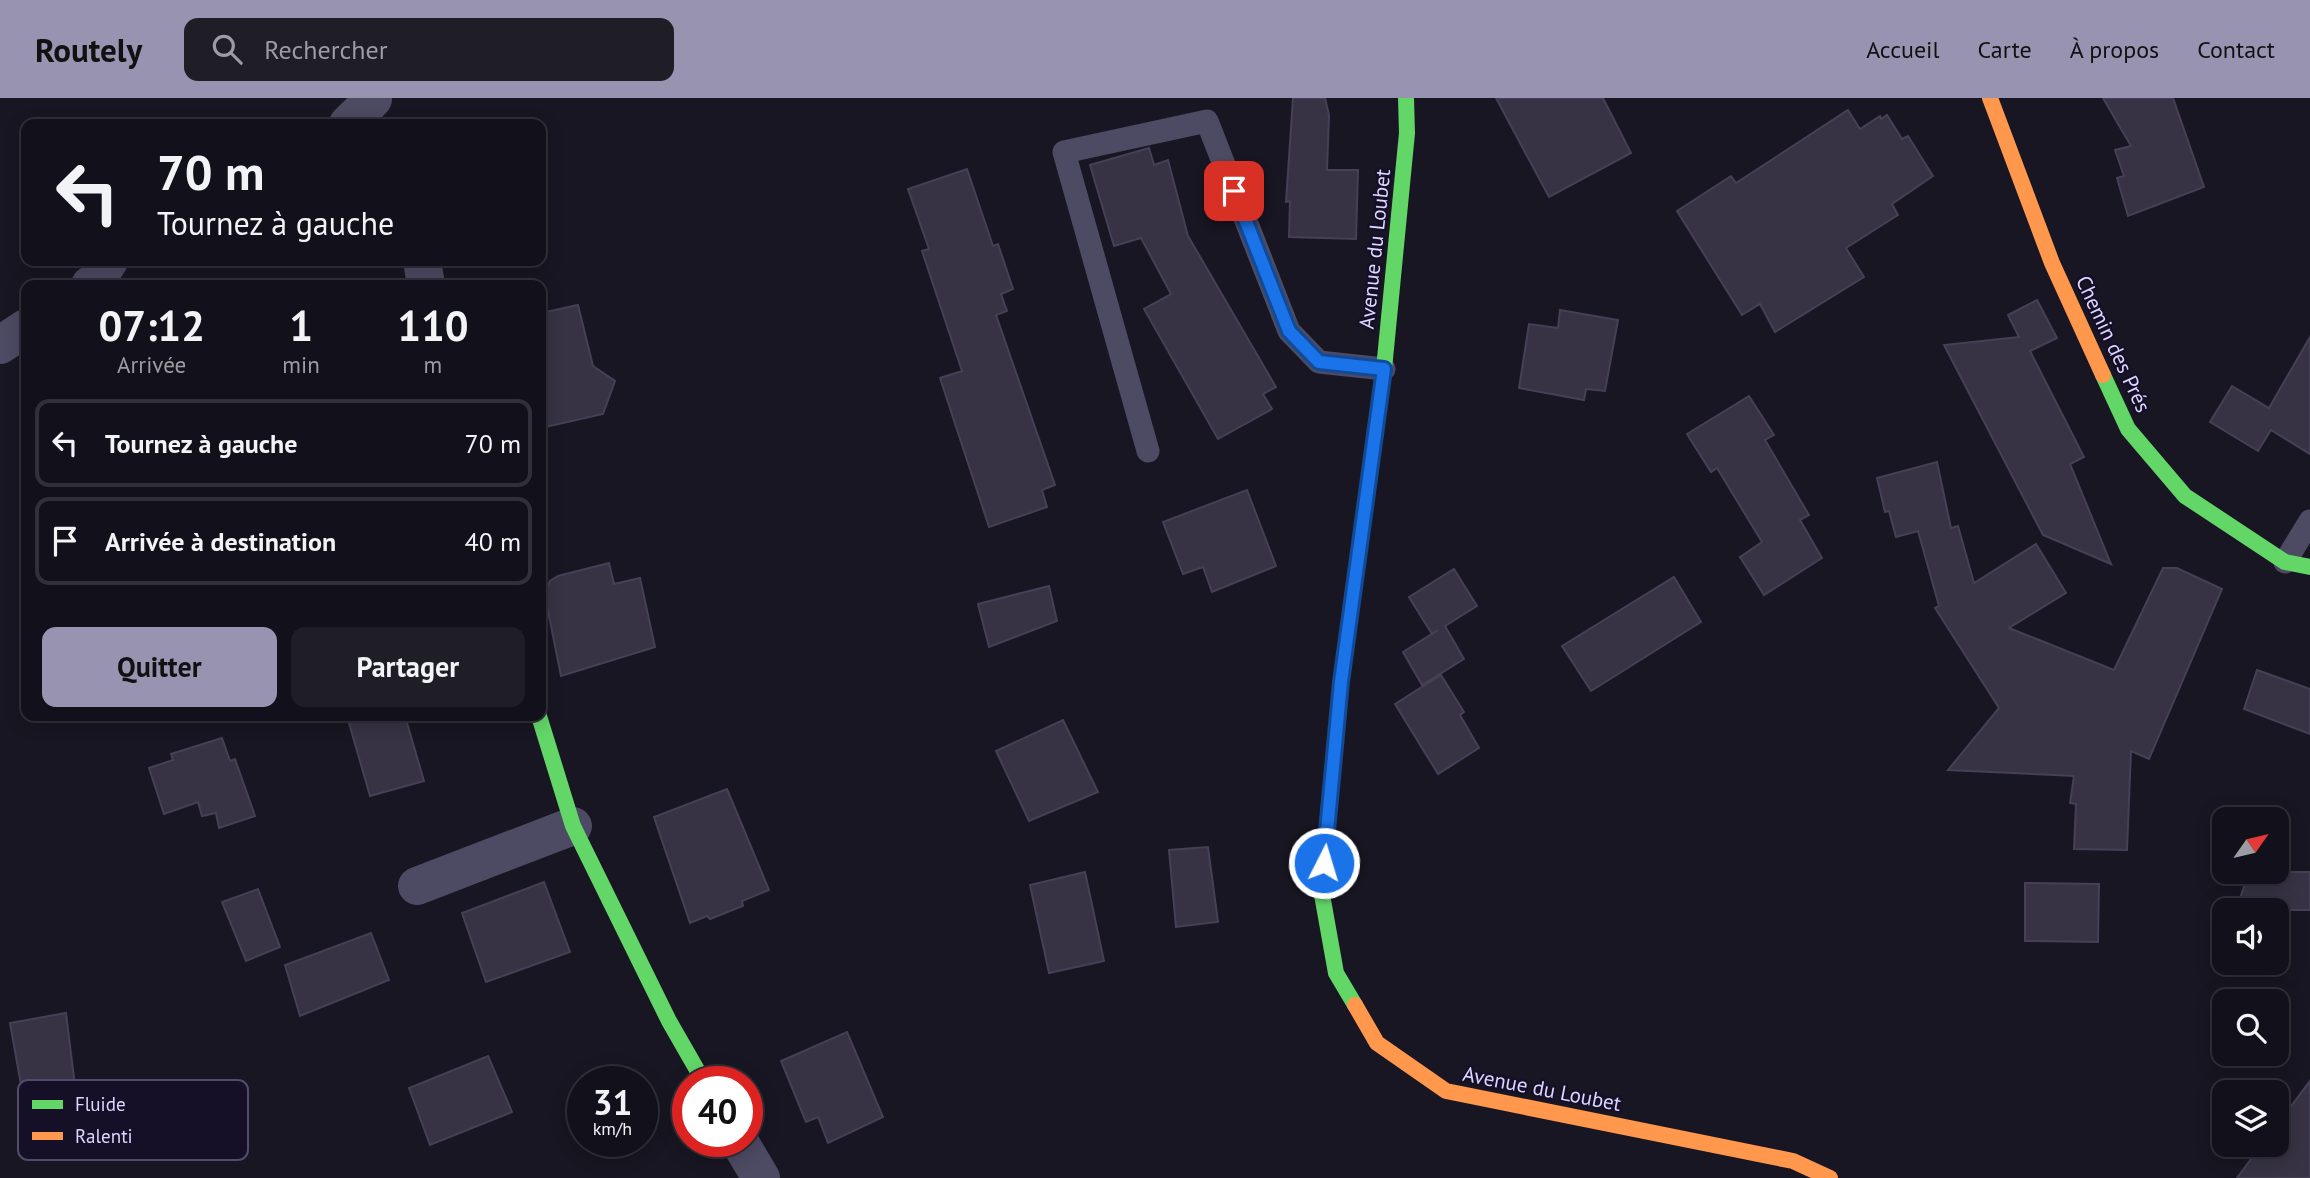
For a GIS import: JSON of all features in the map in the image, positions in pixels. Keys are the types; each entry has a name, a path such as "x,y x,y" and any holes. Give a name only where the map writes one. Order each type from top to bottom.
{"street":[{"path":"353,119 374,98 390,119"},
{"name":"Avenue du Loubet","path":"1406,98 1407,133 1384,369 1341,682 1321,889 1336,973 1377,1043 1446,1091 1793,1161 1830,1178"},
{"name":"Chemin des Prés","path":"1990,98 2052,263 2128,429 2185,496 2285,562 2310,567"},
{"path":"0,345 21,331"},
{"path":"541,721 573,826 669,1021 695,1066"},
{"path":"417,886 573,826"},
{"path":"749,1157 761,1178"}],"lane":[{"path":"1148,451 1064,152 1207,121 1289,331 1319,362 1384,369"},
{"path":"2285,562 2310,521"}],"building":[{"path":"1293,98 1325,98 1329,115 1327,170 1358,170 1356,239 1289,237 1290,201 1286,202"},
{"path":"1496,98 1603,98 1631,153 1549,197"},
{"path":"2103,98 2173,98 2204,187 2128,216 2117,178 2124,176 2115,150 2131,146"},
{"path":"1848,110 1860,129 1880,116 1881,119 1887,115 1902,139 1908,136 1933,176 1892,204 1898,215 1846,248 1864,277 1775,332 1760,304 1742,315 1677,211 1731,176 1736,183"},
{"path":"1149,148 1154,165 1168,160 1188,236 1276,387 1263,394 1272,409 1218,439 1144,309 1171,294 1141,238 1114,246 1090,165"},
{"path":"967,169 993,246 998,244 1013,289 1001,294 1007,311 996,315 1055,485 1042,490 1047,507 989,527 940,378 962,371 922,251 929,249 908,189"},
{"path":"2037,300 2057,338 2030,351 2084,457 2070,464 2111,564 2043,535 1944,345 2019,337 2008,315"},
{"path":"578,305 593,366 615,381 603,414 546,427 546,312"},
{"path":"1560,310 1618,320 1605,391 1586,389 1584,400 1519,388 1529,324 1558,328"},
{"path":"2310,337 2310,454 2271,430 2258,451 2210,422 2232,386 2269,408"},
{"path":"1749,396 1774,435 1765,440 1809,515 1800,520 1822,558 1764,595 1740,557 1762,542 1717,468 1711,472 1687,434"},
{"path":"1937,462 1951,528 1958,526 1974,583 2036,544 2066,593 2009,628 2114,670 2163,568 2177,568 2222,589 2149,759 2131,751 2127,850 2074,849 2076,804 2070,803 2074,776 1948,770 1999,708 1935,608 1939,606 1918,531 1896,537 1889,511 1885,512 1877,478"},
{"path":"1247,490 1276,566 1212,592 1203,567 1183,574 1163,522"},
{"path":"609,563 614,584 640,578 655,647 561,676 547,606 546,591 550,581 558,576"},
{"path":"1454,569 1477,606 1445,626 1464,659 1422,685 1403,652 1432,634 1409,597"},
{"path":"1674,577 1701,622 1591,691 1562,646"},
{"path":"1049,586 1057,621 989,647 978,604"},
{"path":"2257,670 2310,689 2310,734 2244,709"},
{"path":"1441,675 1464,712 1460,715 1479,748 1438,774 1395,704"},
{"path":"1063,720 1098,792 1029,821 996,751"},
{"path":"348,721 406,721 424,781 370,796"},
{"path":"222,738 230,761 235,759 255,816 219,828 216,813 202,816 198,802 164,814 149,768 173,760 171,754"},
{"path":"727,789 769,890 742,901 743,906 710,919 707,916 690,923 654,817"},
{"path":"1208,847 1218,922 1176,927 1169,850"},
{"path":"1085,872 1104,961 1049,973 1030,885"},
{"path":"2289,872 2310,872 2310,910 2289,910 2289,898 2240,898 2245,884 2289,884"},
{"path":"544,882 570,952 486,982 462,913"},
{"path":"2025,883 2099,884 2098,942 2025,941"},
{"path":"258,889 280,947 246,961 222,902"},
{"path":"371,933 389,980 300,1016 285,965"},
{"path":"66,1013 74,1080 20,1080 10,1023"},
{"path":"847,1032 883,1117 828,1143 818,1117 806,1122 781,1061"},
{"path":"488,1056 512,1112 430,1145 409,1088"},
{"path":"2310,1081 2310,1178 2237,1178 2252,1157 2289,1157 2289,1109"}],"traffic: fast":[{"path":"1355,1005 1336,973 1321,889 1341,682 1384,369 1407,133 1406,98"},
{"path":"2103,375 2128,429 2185,496 2285,562 2310,567"},
{"path":"541,721 573,826 669,1021 695,1066"}],"traffic: slow":[{"path":"1990,98 2052,263 2103,375"},
{"path":"1355,1005 1377,1043 1446,1091 1793,1161 1830,1178"}],"route":[{"path":"1234,191 1289,331 1319,362 1384,369 1341,682 1324,863"}]}
